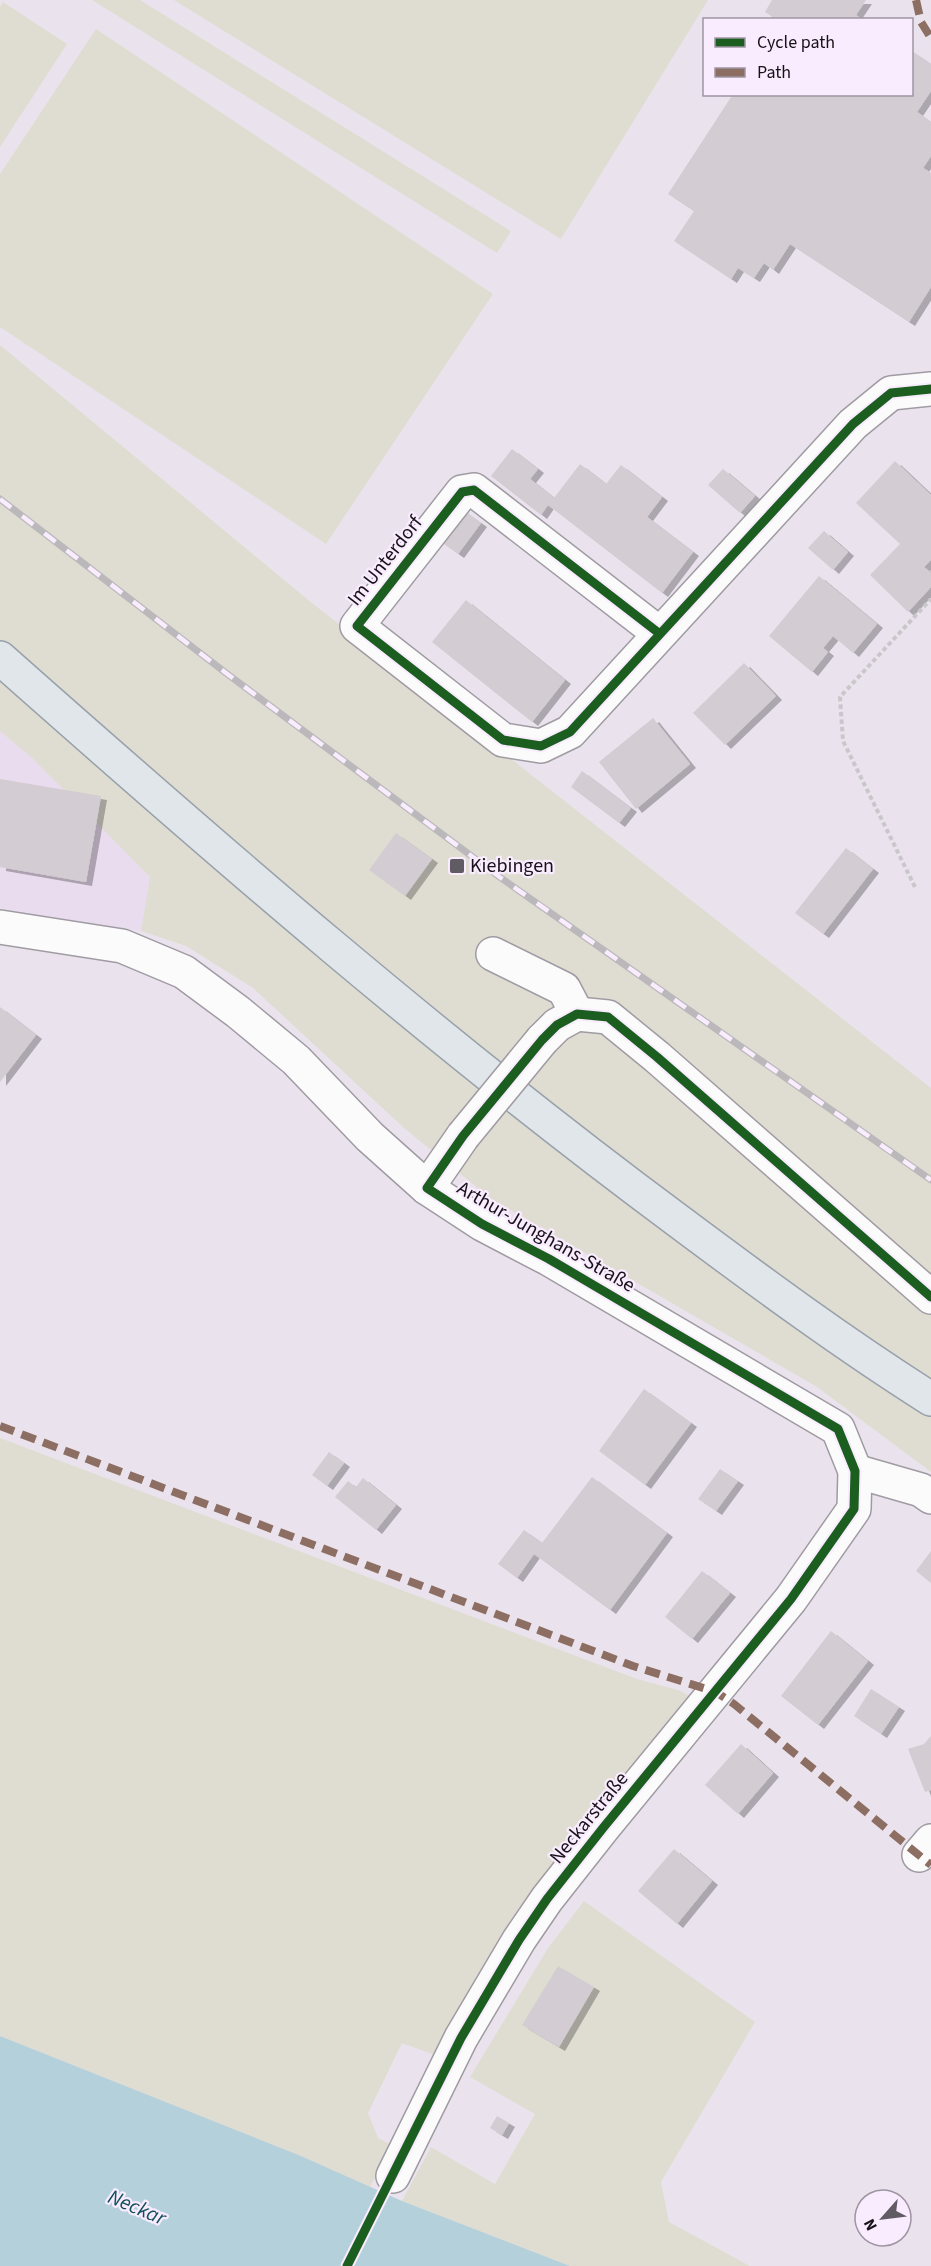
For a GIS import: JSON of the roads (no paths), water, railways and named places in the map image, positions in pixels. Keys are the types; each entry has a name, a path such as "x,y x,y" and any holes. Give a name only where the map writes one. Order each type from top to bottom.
{"main road":[{"path":"0,658 147,789 468,1060 766,1287 931,1399"}],"street":[{"name":"Im Unterdorf","path":"660,634 474,490 462,492 357,626 503,740 541,746 570,732 853,424 891,393 931,388"},
{"name":"Arthur-Junghans-Straße","path":"0,927 122,946 184,972 238,1012 296,1060 370,1137 428,1188 482,1224 549,1259 838,1429 855,1471"},
{"path":"493,954 564,989 577,1014 608,1017 657,1057 931,1297"},
{"name":"Arthur-Junghans-Straße","path":"428,1188 463,1136 542,1040 557,1025 577,1014"},
{"path":"855,1471 921,1490 931,1497"},
{"name":"Neckarstraße","path":"393,2176 461,2038 519,1940 547,1899 603,1828 791,1599 854,1509 855,1471"}],"water":[{"name":"Neckar","path":"0,2036 301,2156 402,2201 570,2266 0,2266"}],"railway":[{"path":"0,499 226,673 501,878 931,1180"}],"place":[{"name":"Kiebingen","path":"457,866"}]}
